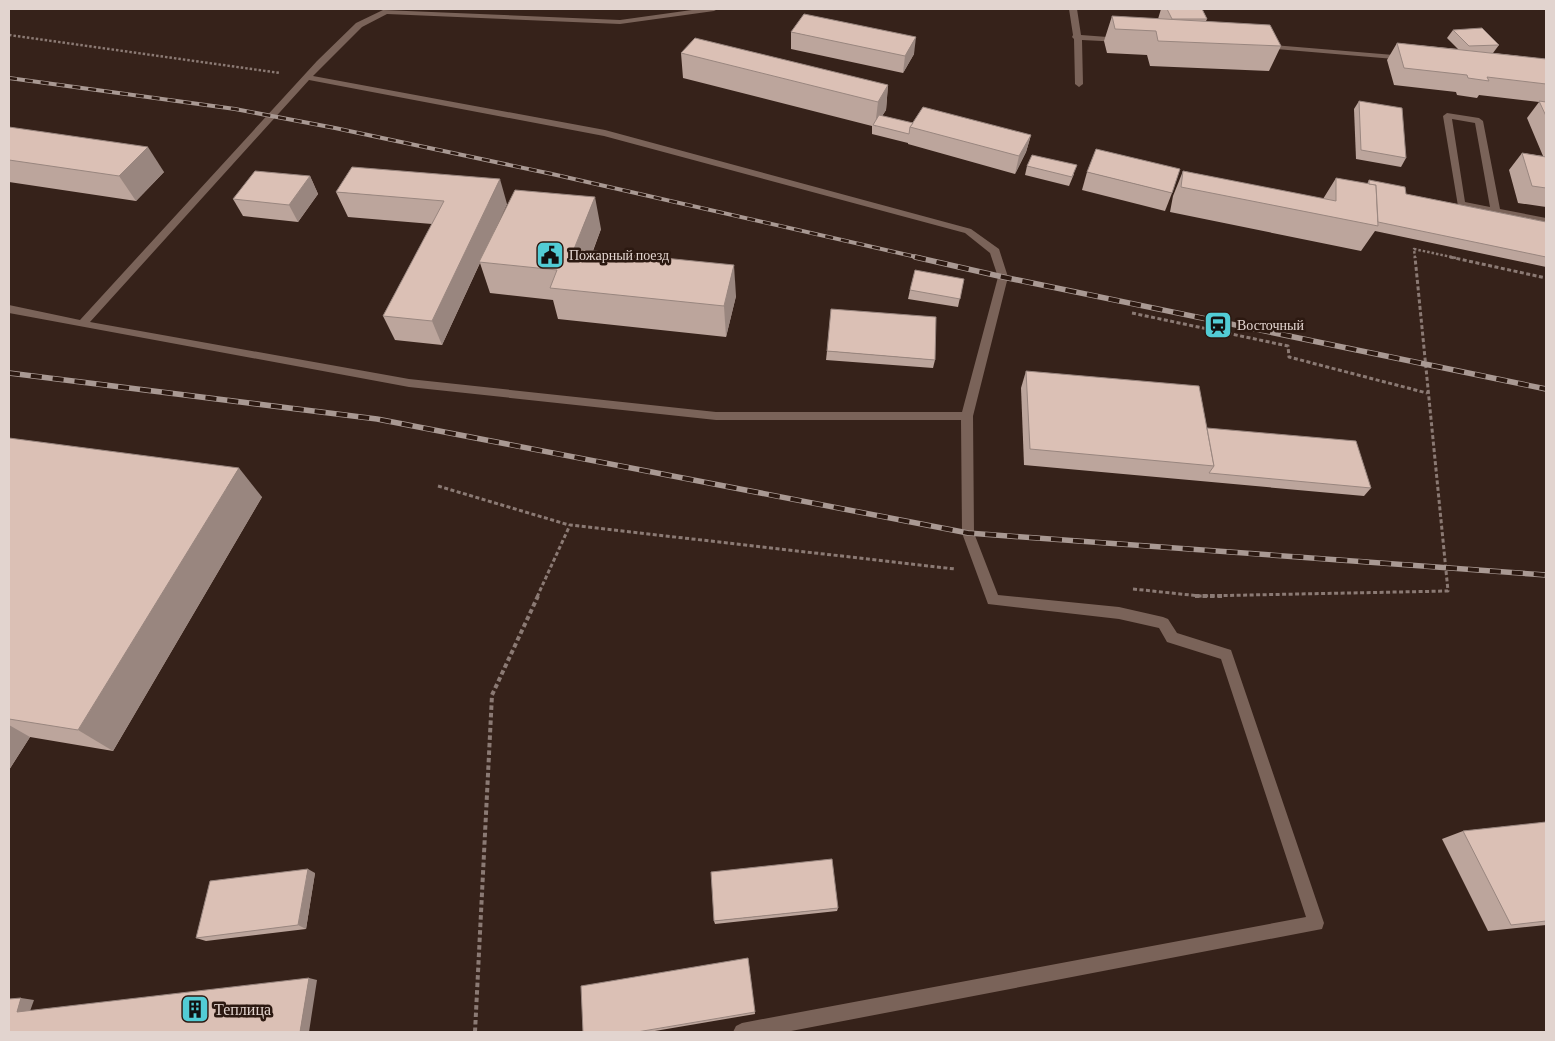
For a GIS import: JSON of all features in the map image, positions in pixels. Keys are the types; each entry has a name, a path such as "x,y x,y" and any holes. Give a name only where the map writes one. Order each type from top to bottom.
{"street":[{"path":"82,324 308,77 359,24 386,12 620,22 714,9"},
{"path":"1073,9 1079,84"},
{"path":"1076,37 1129,40"},
{"path":"1251,45 1417,59"},
{"path":"308,77 606,133 968,231 995,251 1003,277 967,416 968,533 993,600 1119,613 1164,623 1172,638 1226,654 1316,922 742,1032"},
{"path":"1496,211 1479,121 1447,116 1462,204 1496,211 1546,221"},
{"path":"9,309 409,383 706,415 967,416"}],"path":[{"path":"9,36 308,77"},
{"path":"1132,588 1200,596 1448,591 1414,250 1546,278"},
{"path":"1132,313 1288,346 1289,357 1427,393"},
{"path":"438,486 570,525 964,570"},
{"path":"475,1032 492,695 570,525"}],"building":[{"path":"1167,9 1202,9 1207,19 1172,19"},
{"path":"804,14 916,37 905,56 791,32"},
{"path":"1112,16 1270,25 1281,46 1158,41 1156,31 1115,29"},
{"path":"1482,28 1499,45 1469,46 1453,30"},
{"path":"695,38 888,85 878,102 681,53"},
{"path":"1397,43 1546,59 1546,84 1487,77 1489,81 1468,78 1467,75 1404,68"},
{"path":"1359,101 1402,108 1406,158 1361,150"},
{"path":"1539,101 1546,102 1546,116"},
{"path":"923,107 1031,135 1019,156 910,127"},
{"path":"879,115 913,123 909,134 873,125"},
{"path":"9,127 148,147 119,176 9,160"},
{"path":"1096,149 1180,169 1172,193 1087,172"},
{"path":"1522,153 1546,157 1546,188 1532,186"},
{"path":"1032,155 1077,165 1072,177 1027,166"},
{"path":"352,167 500,179 432,321 383,316 444,201 336,192"},
{"path":"255,171 310,176 289,205 233,199"},
{"path":"1183,171 1336,201 1336,178 1376,185 1378,226 1181,187"},
{"path":"1369,180 1405,187 1406,194 1546,222 1546,257 1378,222 1376,185 1369,184"},
{"path":"515,190 595,197 574,249 734,265 724,306 550,288 557,270 479,262"},
{"path":"915,270 964,279 960,299 910,290"},
{"path":"831,309 936,317 935,360 827,351"},
{"path":"1026,371 1199,386 1214,466 1030,449"},
{"path":"1207,428 1356,441 1371,488 1209,473 1214,466"},
{"path":"9,438 239,468 78,730 9,719"},
{"path":"1546,822 1546,921 1511,925 1463,831"},
{"path":"832,859 838,908 714,921 711,872"},
{"path":"308,869 298,925 196,938 210,881"},
{"path":"748,958 755,1012 637,1032 583,1032 581,986"},
{"name":"Теплица","path":"309,978 300,1032 9,1032 9,999 21,998 17,1012"}],"railway":[{"path":"9,78 235,109 335,128 552,174 921,258"},
{"path":"915,257 1003,277 1546,389"},
{"path":"9,373 377,419 968,533 1546,575"}],"place":[{"name":"Пожарный поезд","path":"550,255"},
{"name":"Восточный","path":"1218,325"},
{"name":"Теплица","path":"195,1009"}]}
